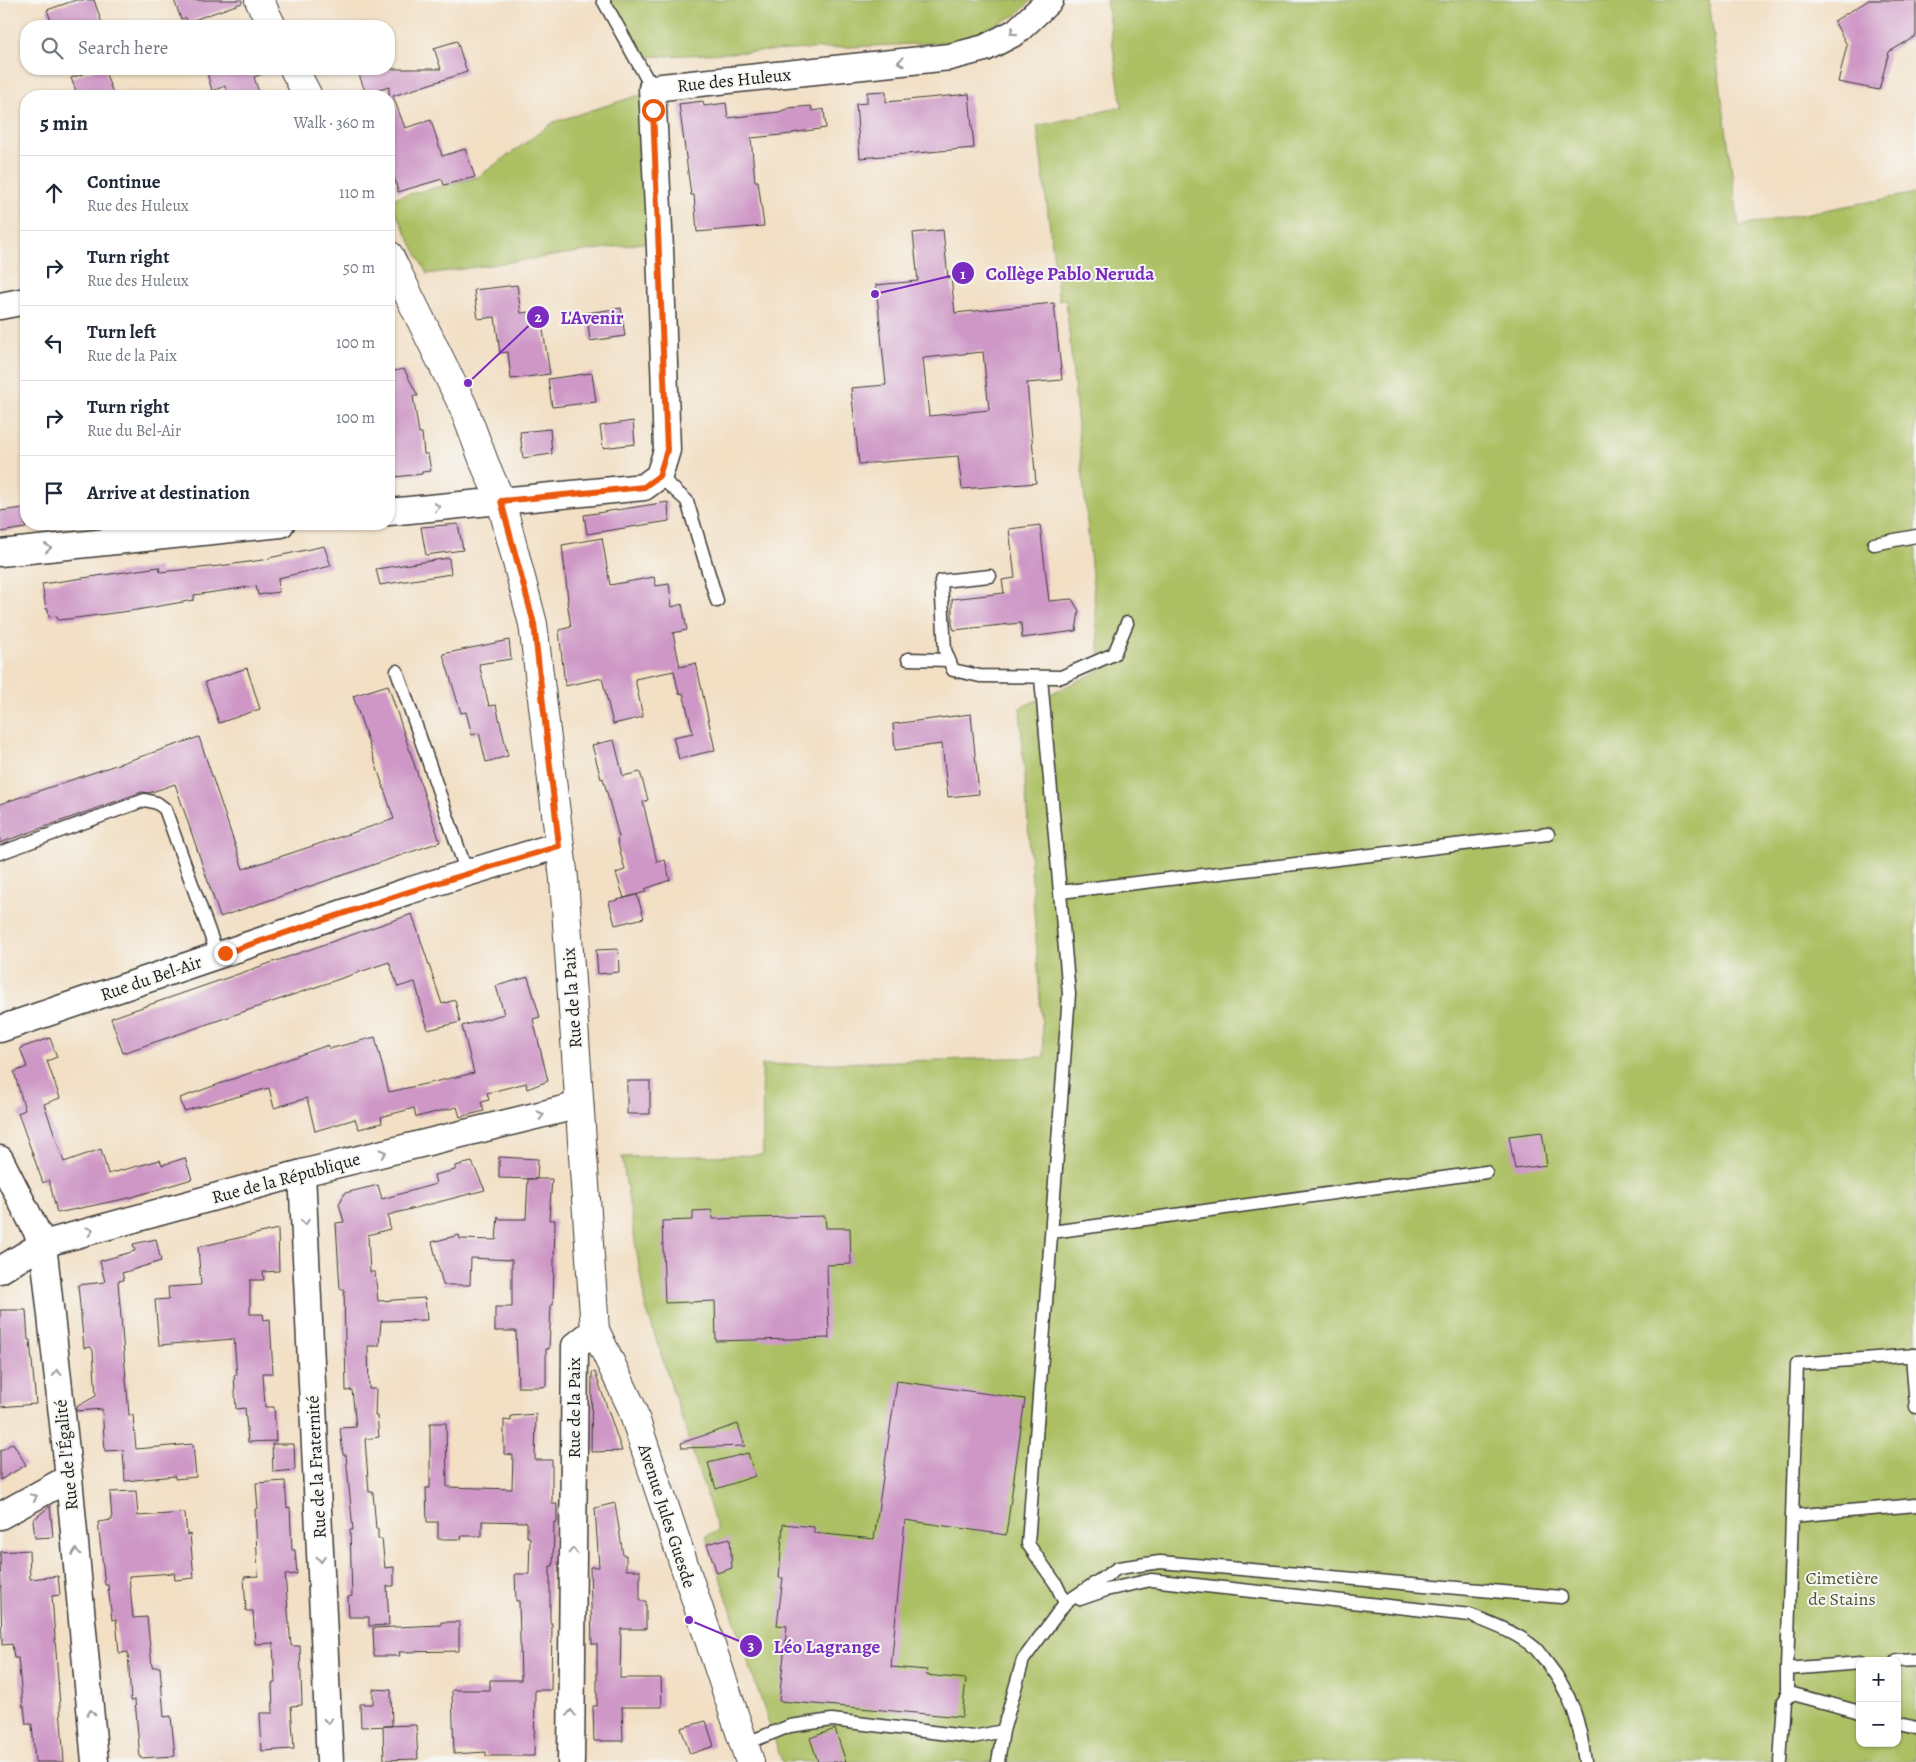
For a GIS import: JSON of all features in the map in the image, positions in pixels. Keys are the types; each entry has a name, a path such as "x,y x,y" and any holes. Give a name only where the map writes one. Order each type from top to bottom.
{"street":[{"path":"259,0 269,20"},
{"name":"Rue des Huleux","path":"659,476 667,450 652,88 950,57 985,48 1016,32 1050,0"},
{"path":"297,75 305,90"},
{"name":"Rue de la Paix","path":"395,267 464,406 486,467 501,501 534,624 564,879 595,1330 574,1346 571,1762"},
{"path":"0,306 20,302"},
{"path":"395,511 644,487 659,476"},
{"path":"0,553 222,530"},
{"name":"Rue du Bel-Air","path":"0,1029 398,894 559,846"},
{"name":"Rue de la République","path":"0,1270 43,1244 302,1173 580,1105"},
{"name":"Rue de l'Égalité","path":"0,1159 43,1244 68,1478 95,1762"},
{"name":"Rue de la Fraternité","path":"302,1173 330,1762"},
{"name":"Avenue Jules Guesde","path":"595,1330 630,1406 747,1753"},
{"path":"0,1516 68,1478"}],"lane":[{"path":"603,0 652,88"},
{"path":"659,476 687,501 717,600"},
{"path":"1874,544 1916,536"},
{"path":"990,576 941,581 945,650 953,670 980,676 1061,677 1114,654 1127,623"},
{"path":"908,659 949,660"},
{"path":"397,671 467,873"},
{"path":"1041,678 1069,994 1028,1544 1056,1584 1065,1603"},
{"path":"0,853 145,800 157,803 165,809 218,956"},
{"path":"1060,892 1548,834"},
{"path":"1052,1232 1486,1172"},
{"path":"1780,1762 1784,1701 1787,1697 1797,1364 1914,1355 1916,1407"},
{"path":"1792,1516 1916,1506"},
{"path":"998,1762 1003,1731 1023,1660 1065,1603 1118,1568 1160,1562 1561,1597"},
{"path":"1065,1603 1106,1590 1151,1580 1470,1615 1506,1630 1535,1649 1560,1679 1574,1707 1585,1762"},
{"path":"1901,1661 1916,1660"},
{"path":"1787,1668 1856,1664"},
{"path":"1787,1697 1793,1694 1856,1711"},
{"path":"747,1753 790,1726 832,1720 973,1737 1003,1731"},
{"path":"1901,1724 1916,1728"}],"green space":[{"path":"609,0 1032,0 1016,15 955,42 644,57"},
{"name":"Cimetière de Stains","path":"1106,0 1709,0 1739,226 1916,193 1916,1762 782,1762 706,1536 718,1531 645,1305 622,1157 763,1155 762,1065 1044,1057 1020,708 1101,670 1066,300 1059,301 1037,126 1122,107"},
{"path":"643,94 649,242 427,274 395,211 395,198 478,177 554,122"}],"building":[{"path":"76,0 94,0 101,20 51,20 47,10"},
{"path":"174,0 242,0 242,3 194,20 181,19"},
{"path":"1869,0 1916,0 1916,36 1889,52 1879,90 1838,82 1847,45 1834,21"},
{"path":"457,41 467,72 395,95 395,90 389,90 389,87 379,90 365,90 359,75 395,75 395,69 441,69 434,48"},
{"path":"79,75 106,75 112,90 76,90 71,78"},
{"path":"208,75 260,75 254,77 258,90 226,90 225,86 212,90"},
{"path":"886,91 886,102 969,94 974,148 860,158 856,104 867,103 867,92"},
{"path":"395,101 405,128 431,120 442,156 465,149 475,177 444,185 442,179 398,192 395,180"},
{"path":"703,101 704,106 726,103 728,118 779,112 789,108 811,106 812,111 824,109 826,128 751,138 755,181 758,181 764,226 697,232 694,195 691,195 679,104"},
{"path":"943,230 948,278 951,277 955,313 1054,303 1062,380 1027,383 1036,483 962,489 958,456 859,464 851,388 886,385 876,285 918,281 913,233","holes":["983,352 989,410 929,416 923,358"]},
{"path":"517,285 521,313 540,311 550,374 511,379 508,352 500,353 495,317 478,319 474,290"},
{"path":"621,308 625,336 590,341 587,313"},
{"path":"404,369 418,396 413,396 419,433 422,433 424,454 428,454 431,471 422,472 422,474 395,477 395,371"},
{"path":"592,373 596,402 552,407 548,379"},
{"path":"633,421 635,444 603,448 600,426"},
{"path":"550,429 552,454 523,458 520,432"},
{"path":"668,502 669,521 587,534 584,515"},
{"path":"20,508 20,529 0,532 0,511"},
{"path":"458,524 463,550 426,555 421,527"},
{"path":"1040,525 1049,601 1072,599 1079,611 1076,631 1022,638 1021,623 954,630 952,624 952,599 1004,593 1002,580 1015,578 1009,529"},
{"path":"602,538 610,585 654,577 656,586 669,584 672,607 682,604 687,630 673,633 680,667 696,663 715,750 679,759 673,737 693,733 683,693 679,694 674,671 635,679 643,717 613,724 602,678 565,686 559,630 571,627 562,545"},
{"path":"324,546 331,566 278,578 279,592 258,595 256,586 194,595 194,600 137,610 58,620 57,616 49,617 48,609 46,609 42,584 159,567 160,572 220,566 270,559"},
{"path":"449,558 451,574 380,585 376,569"},
{"path":"509,640 511,659 479,664 489,706 496,705 508,756 486,762 479,733 472,735 466,712 461,713 443,654"},
{"path":"247,668 260,709 219,723 205,682"},
{"path":"388,685 440,842 220,917 175,784 149,793 142,792 0,843 0,804 199,737 243,869 394,819 353,696"},
{"path":"971,714 979,794 948,797 942,744 895,750 893,724"},
{"path":"614,740 623,776 640,772 648,800 643,802 657,862 665,860 670,880 645,889 646,892 624,898 616,873 625,870 617,839 619,837 592,745"},
{"path":"637,895 644,918 615,925 609,902"},
{"path":"412,914 442,1004 455,1000 460,1022 428,1030 415,982 398,987 389,962 123,1053 111,1018"},
{"path":"618,949 619,972 598,974 596,950"},
{"path":"528,977 540,1017 533,1019 548,1081 527,1089 526,1083 487,1093 489,1100 481,1102 484,1111 460,1117 457,1107 416,1117 414,1108 381,1117 382,1123 359,1129 355,1119 315,1131 307,1098 274,1108 269,1088 184,1111 180,1098 328,1045 329,1049 375,1037 389,1092 474,1073 462,1026 504,1014 496,986"},
{"path":"50,1038 57,1057 47,1061 60,1098 44,1104 64,1162 101,1149 108,1174 160,1160 162,1165 185,1158 192,1179 129,1198 57,1213 49,1180 43,1183 18,1113 25,1110 14,1072 27,1067 20,1048"},
{"path":"627,1081 650,1081 650,1114 627,1114"},
{"path":"1542,1132 1547,1165 1515,1169 1509,1136"},
{"path":"499,1157 538,1159 537,1179 499,1178"},
{"path":"472,1162 485,1190 388,1215 390,1229 368,1235 370,1272 375,1272 378,1301 425,1298 427,1320 381,1321 379,1346 368,1346 369,1389 376,1389 375,1416 377,1416 379,1437 365,1439 369,1492 373,1492 376,1529 378,1529 378,1539 382,1539 385,1568 394,1567 394,1586 387,1586 389,1625 369,1626 369,1617 349,1617 348,1597 352,1596 350,1530 353,1530 346,1455 343,1455 340,1428 356,1427 352,1390 346,1391 344,1289 340,1289 336,1223 344,1222 339,1204 345,1193 378,1185 382,1199 436,1184 434,1175 455,1170 455,1166"},
{"path":"528,1179 552,1179 549,1220 555,1220 553,1305 551,1305 549,1349 546,1349 546,1386 542,1387 518,1387 516,1331 495,1331 495,1307 512,1307 512,1260 471,1258 470,1285 443,1285 432,1242 459,1235 460,1239 496,1240 498,1216 500,1219 526,1219"},
{"path":"712,1210 713,1219 825,1216 826,1228 850,1228 851,1264 827,1265 829,1338 716,1341 715,1301 665,1303 662,1221 693,1220 693,1211"},
{"path":"278,1229 279,1271 263,1272 264,1280 250,1280 250,1314 263,1314 264,1320 270,1319 273,1373 263,1373 265,1407 274,1407 276,1441 248,1442 245,1408 236,1409 234,1375 237,1375 234,1339 159,1345 155,1300 169,1299 168,1287 201,1285 198,1247"},
{"path":"156,1239 161,1261 122,1273 124,1280 118,1281 129,1415 133,1415 136,1449 193,1444 196,1477 175,1479 175,1476 125,1481 123,1450 105,1451 102,1409 77,1411 76,1407 96,1396 93,1351 91,1347 84,1348 78,1285 105,1282 100,1261 135,1251 133,1244"},
{"path":"0,1310 26,1310 36,1404 0,1407"},
{"path":"595,1372 622,1451 591,1452 592,1373"},
{"path":"897,1381 1025,1399 1006,1535 905,1520 891,1667 927,1670 926,1675 966,1679 962,1717 779,1701 787,1626 777,1625 783,1578 779,1578 783,1524 814,1527 814,1533 874,1539"},
{"path":"536,1414 535,1460 552,1460 552,1504 557,1504 557,1522 554,1522 553,1566 550,1566 550,1623 552,1623 551,1690 535,1690 534,1756 486,1756 486,1752 454,1754 452,1690 490,1690 490,1680 521,1680 519,1601 516,1601 515,1574 529,1574 530,1537 527,1537 527,1522 482,1521 482,1536 461,1536 462,1539 438,1539 438,1522 427,1522 426,1488 430,1488 430,1423 446,1423 447,1487 512,1489 513,1455 504,1454 504,1420 511,1421 511,1416"},
{"path":"738,1424 745,1446 682,1448 681,1443"},
{"path":"13,1443 26,1465 0,1480 0,1451"},
{"path":"272,1444 294,1444 295,1470 273,1472"},
{"path":"748,1453 755,1476 716,1489 708,1463"},
{"path":"285,1481 287,1508 290,1507 292,1550 295,1550 297,1574 285,1575 291,1646 300,1646 302,1705 291,1706 294,1749 262,1751 260,1713 273,1713 272,1683 275,1683 273,1643 255,1644 253,1611 246,1611 244,1577 258,1576 255,1509 258,1509 256,1483"},
{"path":"136,1491 138,1516 185,1513 187,1535 190,1534 194,1578 175,1580 174,1573 129,1576 133,1618 147,1617 152,1667 160,1667 164,1717 171,1716 175,1756 140,1758 135,1700 131,1701 128,1652 119,1653 116,1619 112,1620 108,1585 105,1585 98,1522 112,1520 110,1492"},
{"path":"615,1503 623,1555 626,1555 626,1570 640,1570 640,1601 646,1601 646,1629 621,1629 620,1678 661,1678 662,1707 622,1707 623,1741 594,1741 593,1706 597,1706 597,1644 592,1644 590,1567 599,1567 595,1508"},
{"path":"50,1506 53,1537 35,1538 33,1520"},
{"path":"730,1538 732,1568 717,1573 707,1544"},
{"path":"29,1550 30,1579 58,1576 60,1595 52,1596 64,1762 35,1762 32,1724 26,1724 18,1658 14,1658 12,1644 2,1645 0,1552"},
{"path":"441,1622 459,1622 459,1651 399,1652 400,1656 374,1656 373,1628 441,1625"},
{"path":"373,1689 391,1690 392,1726 361,1727 360,1704 373,1704"},
{"path":"706,1721 714,1746 690,1754 681,1728"},
{"path":"416,1725 418,1759 384,1760 383,1726"},
{"path":"835,1729 846,1762 818,1762 810,1738"}],"place":[{"name":"Collège Pablo Neruda","path":"875,294"},
{"name":"L'Avenir","path":"468,383"},
{"name":"Léo Lagrange","path":"689,1620"}],"route":[{"path":"225,953 408,892 559,846 534,624 501,501 644,487 659,476 667,450 653,110"}]}
